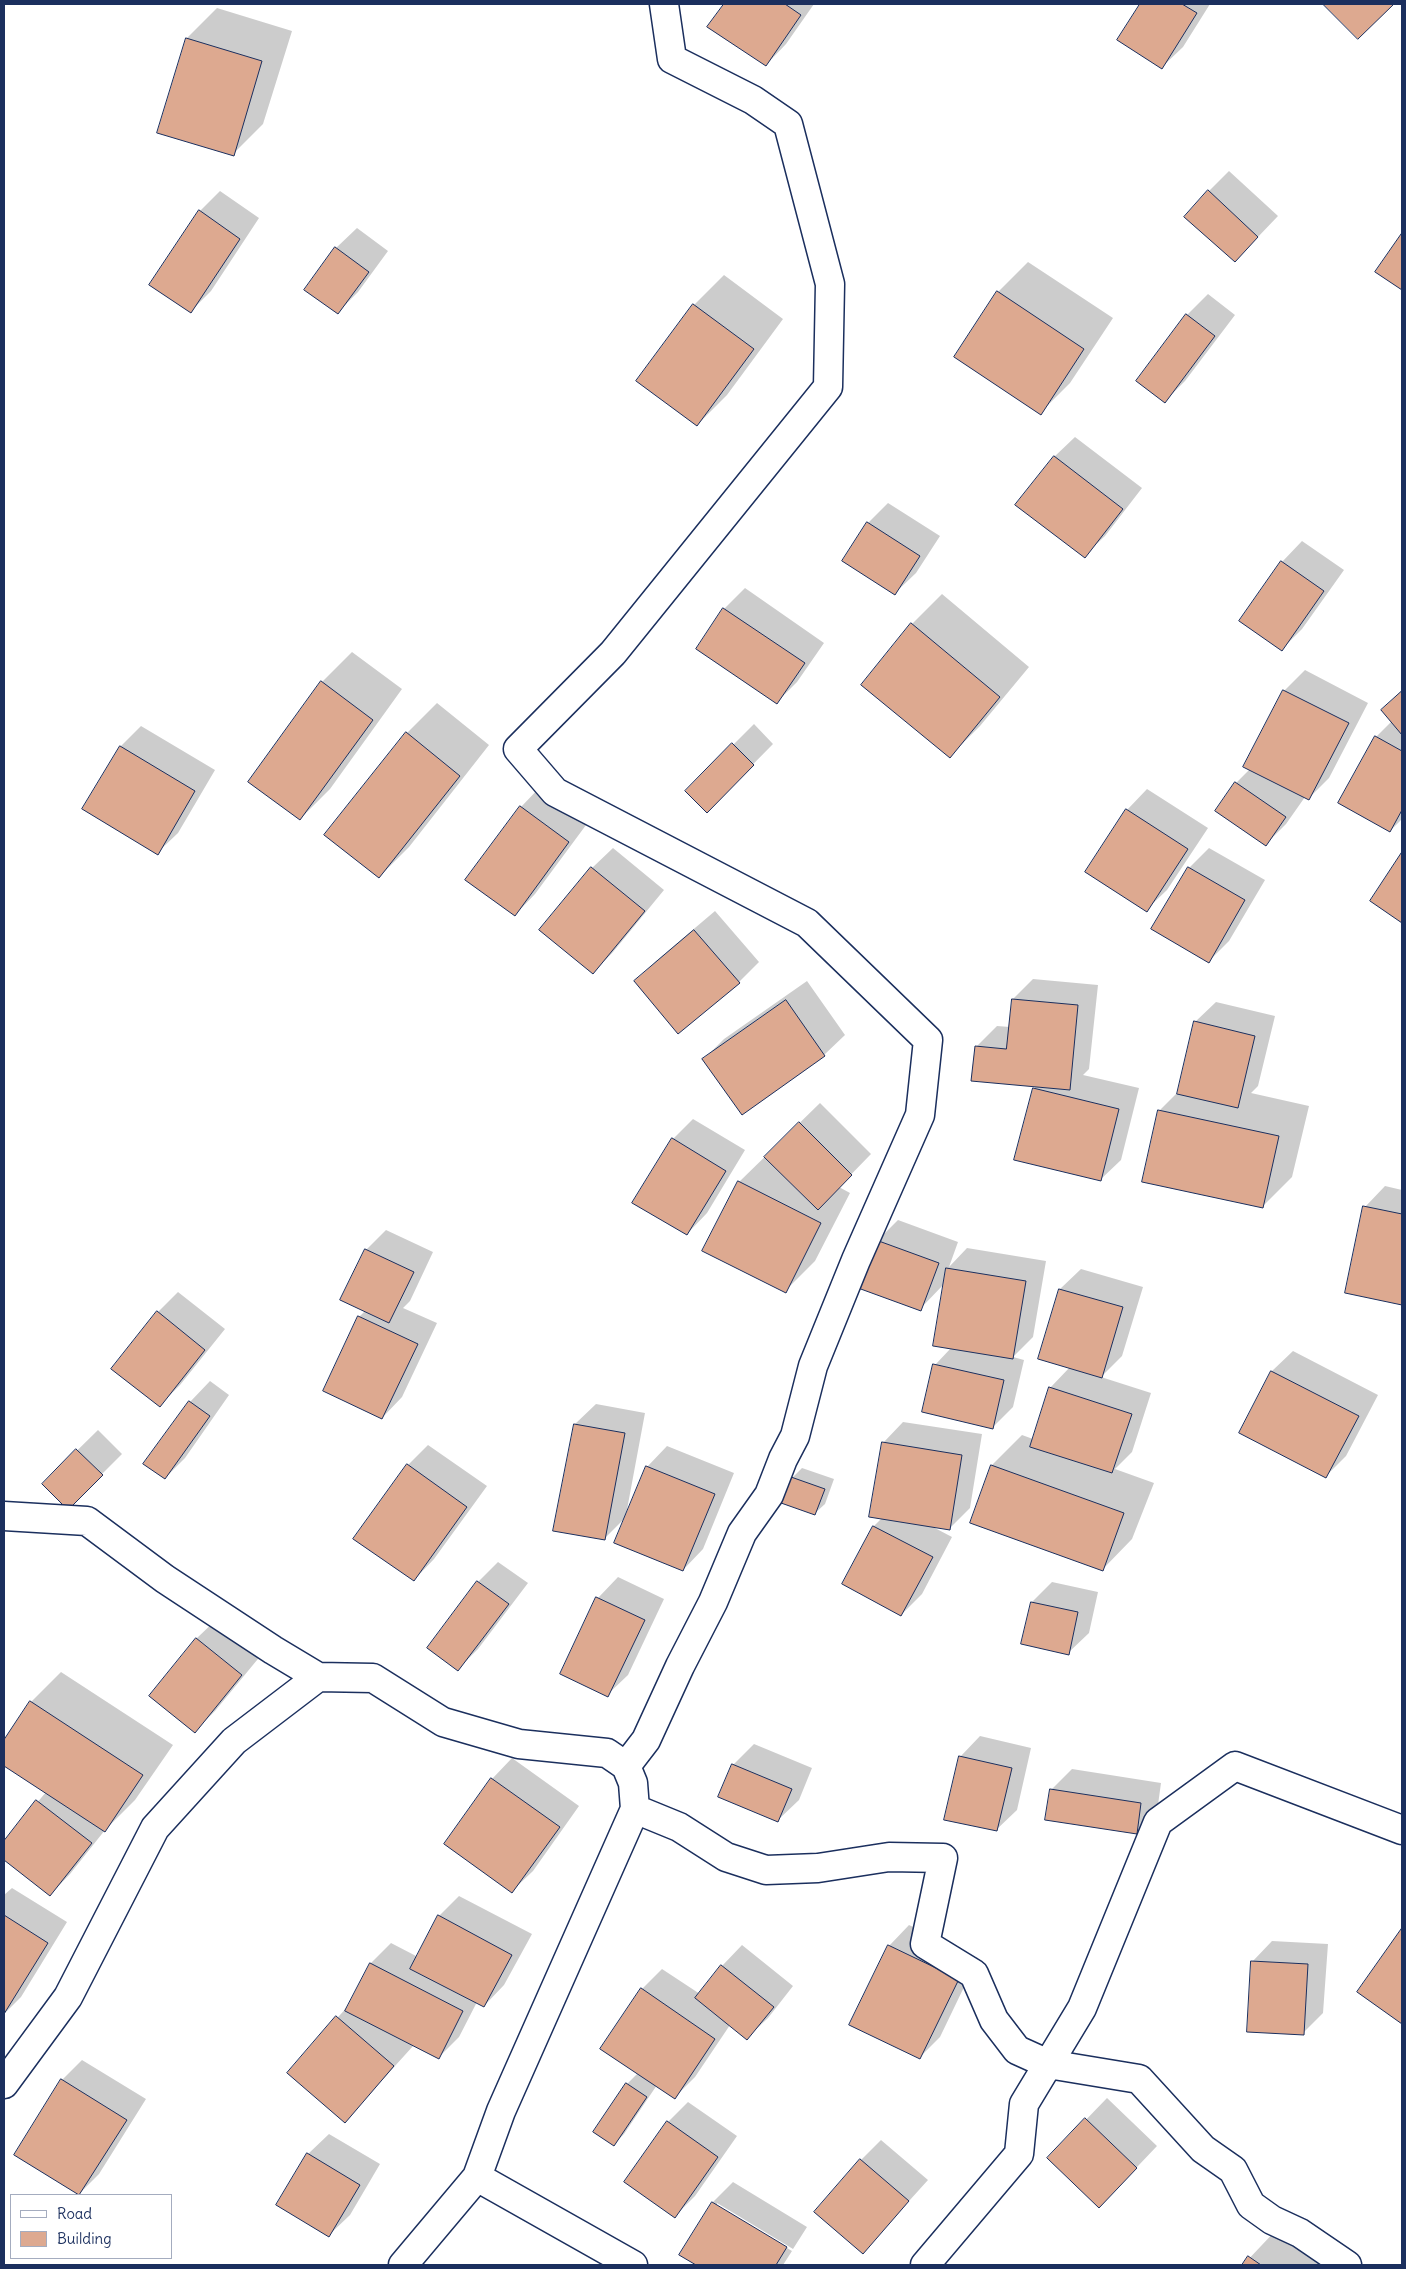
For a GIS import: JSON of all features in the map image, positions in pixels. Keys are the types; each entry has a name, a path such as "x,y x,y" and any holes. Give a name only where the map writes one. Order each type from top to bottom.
{"street":[{"path":"626,1766 646,1740 680,1666 713,1602 742,1533 769,1495 783,1459 795,1436 813,1366 856,1260 920,1115 928,1040 808,924 555,792 518,749 613,653 828,387 830,284 788,124 753,100 672,58 664,4"},
{"path":"4,1516 87,1521 165,1580 318,1677 374,1678 443,1722 519,1744 607,1753 626,1766 633,1783 635,1809 501,2111 477,2177 403,2265"},
{"path":"4,2084 68,1997 155,1828 234,1741 318,1677"},
{"path":"925,2265 1019,2154 1024,2104 1082,2008 1158,1822 1234,1766 1402,1830"},
{"path":"635,1809 679,1827 726,1857 766,1870 818,1868 889,1857 943,1858 925,1944 974,1974 994,2020 1017,2050 1048,2064 1139,2079 1203,2149 1233,2170 1251,2205 1272,2220 1300,2233 1347,2265"},
{"path":"477,2177 633,2265"}],"building":[{"path":"724,4 785,4 801,15 766,66 707,27"},
{"path":"1140,4 1182,4 1197,13 1162,69 1117,40"},
{"path":"1323,4 1394,4 1358,39"},
{"path":"186,38 262,61 234,156 157,133"},
{"path":"1208,190 1258,237 1235,262 1184,217"},
{"path":"199,210 240,239 191,313 149,285"},
{"path":"1402,233 1402,290 1375,272"},
{"path":"335,247 369,272 338,314 304,290"},
{"path":"997,291 1084,349 1041,415 954,357"},
{"path":"693,304 754,349 697,426 636,381"},
{"path":"1186,314 1215,336 1165,403 1136,381"},
{"path":"1054,456 1123,509 1085,558 1015,505"},
{"path":"867,522 920,556 895,595 842,561"},
{"path":"1281,561 1324,591 1282,651 1239,621"},
{"path":"723,608 805,663 777,704 696,649"},
{"path":"911,623 1000,697 950,758 861,685"},
{"path":"321,681 373,720 300,820 248,782"},
{"path":"1283,690 1349,723 1309,800 1243,767"},
{"path":"1402,691 1402,735 1381,710"},
{"path":"406,732 460,776 379,878 324,835"},
{"path":"1375,736 1402,751 1402,810 1390,832 1338,803"},
{"path":"732,743 754,765 707,813 685,791"},
{"path":"120,746 195,791 158,855 82,809"},
{"path":"1235,782 1286,817 1266,846 1215,811"},
{"path":"520,806 569,842 515,916 465,880"},
{"path":"1126,809 1188,849 1147,912 1085,872"},
{"path":"1402,852 1402,923 1370,901"},
{"path":"591,867 645,911 593,974 539,930"},
{"path":"1188,867 1245,900 1209,963 1151,929"},
{"path":"694,930 740,983 678,1034 634,981"},
{"path":"1012,999 1078,1005 1070,1090 971,1081 975,1046 1006,1049"},
{"path":"786,1000 825,1056 742,1115 702,1059"},
{"path":"1194,1021 1255,1036 1238,1108 1177,1094"},
{"path":"1033,1088 1119,1109 1101,1181 1014,1160"},
{"path":"1158,1110 1279,1136 1263,1208 1142,1182"},
{"path":"799,1122 852,1175 818,1210 764,1157"},
{"path":"672,1138 726,1171 687,1235 632,1203"},
{"path":"738,1181 821,1223 786,1293 702,1251"},
{"path":"1363,1206 1402,1214 1402,1305 1345,1293"},
{"path":"876,1240 939,1263 921,1311 858,1288"},
{"path":"365,1249 414,1272 389,1323 340,1300"},
{"path":"946,1268 1026,1281 1013,1359 933,1346"},
{"path":"1059,1289 1123,1307 1102,1378 1038,1359"},
{"path":"157,1311 205,1350 160,1407 111,1369"},
{"path":"358,1316 418,1344 382,1419 323,1391"},
{"path":"933,1364 1004,1380 993,1429 922,1412"},
{"path":"1271,1371 1359,1416 1326,1478 1239,1433"},
{"path":"1049,1387 1132,1414 1112,1473 1030,1447"},
{"path":"189,1401 210,1416 165,1479 143,1464"},
{"path":"574,1424 625,1433 605,1540 553,1531"},
{"path":"882,1442 962,1455 950,1530 869,1517"},
{"path":"76,1449 103,1475 68,1510 42,1484"},
{"path":"407,1464 467,1507 414,1581 353,1539"},
{"path":"991,1465 1124,1513 1103,1571 970,1523"},
{"path":"646,1466 715,1494 683,1571 614,1543"},
{"path":"791,1477 825,1489 815,1515 781,1503"},
{"path":"873,1526 933,1557 901,1616 842,1584"},
{"path":"477,1581 509,1604 458,1671 427,1648"},
{"path":"596,1597 645,1620 608,1697 560,1674"},
{"path":"1031,1602 1078,1612 1069,1655 1021,1644"},
{"path":"196,1638 242,1675 195,1733 149,1696"},
{"path":"30,1701 143,1775 105,1832 4,1766 4,1740"},
{"path":"959,1756 1012,1768 997,1831 944,1820"},
{"path":"732,1764 792,1789 778,1822 718,1797"},
{"path":"491,1778 560,1827 512,1893 444,1844"},
{"path":"1050,1789 1141,1803 1137,1834 1045,1820"},
{"path":"36,1800 92,1843 50,1896 4,1860 4,1841"},
{"path":"4,1915 48,1943 4,2014"},
{"path":"438,1915 512,1955 484,2007 410,1969"},
{"path":"1402,1928 1402,2024 1357,1992"},
{"path":"888,1945 959,1979 920,2059 849,2025"},
{"path":"1251,1961 1308,1964 1304,2035 1247,2032"},
{"path":"370,1963 463,2011 439,2059 345,2011"},
{"path":"721,1965 774,2007 747,2040 695,1998"},
{"path":"641,1988 715,2039 675,2099 600,2049"},
{"path":"336,2016 394,2066 345,2123 287,2073"},
{"path":"61,2079 127,2120 80,2194 14,2155"},
{"path":"626,2083 647,2097 614,2146 593,2132"},
{"path":"1085,2118 1137,2168 1099,2208 1047,2158"},
{"path":"667,2121 718,2157 675,2218 624,2182"},
{"path":"307,2153 360,2185 329,2237 276,2205"},
{"path":"860,2159 909,2201 863,2254 814,2212"},
{"path":"712,2202 787,2247 776,2265 696,2265 679,2255"},
{"path":"1248,2256 1261,2265 1242,2265"}]}
